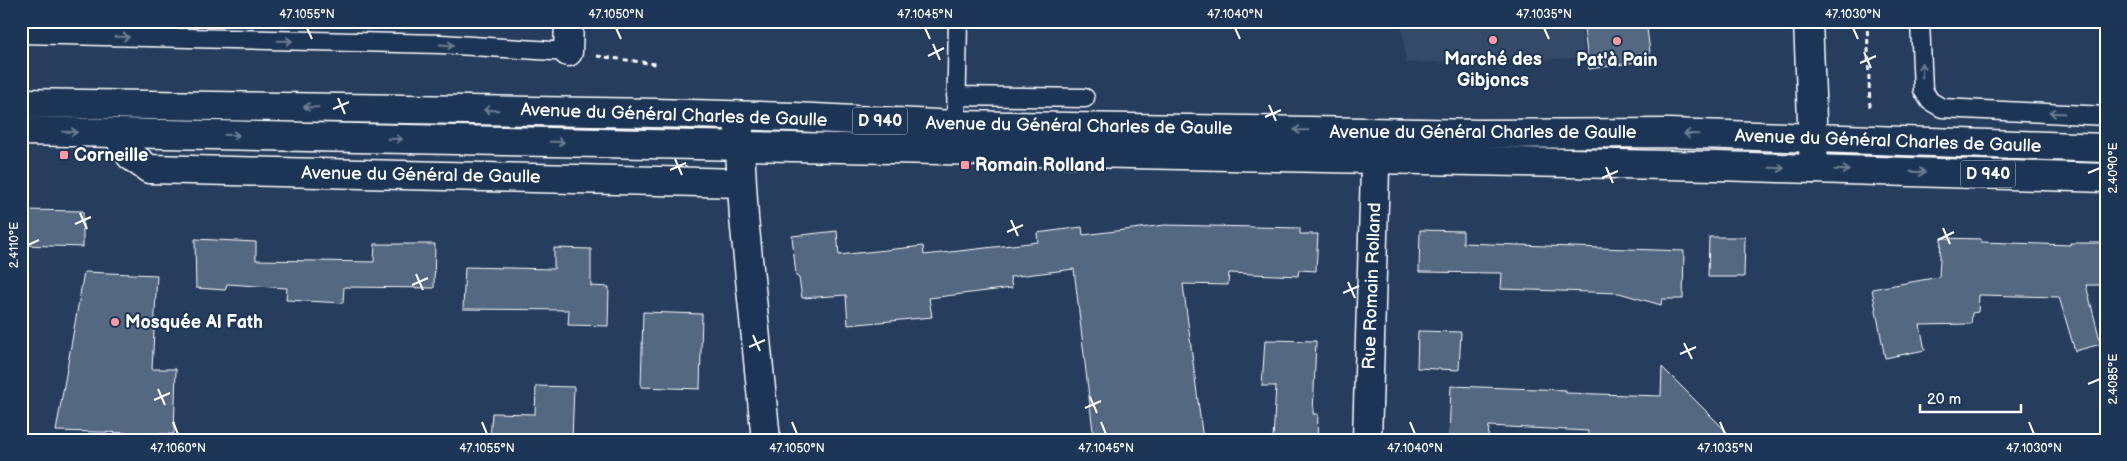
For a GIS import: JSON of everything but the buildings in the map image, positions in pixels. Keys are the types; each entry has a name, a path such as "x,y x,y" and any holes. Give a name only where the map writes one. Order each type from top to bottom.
{"main road":[{"path":"568,52 569,21"},
{"path":"1808,21 1814,169"},
{"name":"Avenue du Général Charles de Gaulle","path":"21,103 738,116 956,125 1480,134 1668,133 1872,142 2106,148"},
{"path":"738,116 744,218 766,440"},
{"name":"Avenue du Général Charles de Gaulle","path":"21,131 1814,169 2106,178"},
{"name":"Rue Romain Rolland","path":"1367,440 1376,132"},
{"name":"Avenue du Général de Gaulle","path":"116,133 132,156 149,169 742,183"}],"lane":[{"path":"956,125 958,21"},
{"path":"1920,21 1923,90 1930,101 1942,108 2106,116"},
{"path":"21,34 441,44 568,52"},
{"path":"956,96 1085,98"}],"path":[{"path":"1867,21 1872,142"},
{"path":"568,52 656,64"}],"shaded area":[{"name":"Marché des Gibjoncs","path":"1401,21 1580,21 1585,58 1406,63"}],"place":[{"name":"Marché des Gibjoncs","path":"1493,40"},
{"name":"Pat'à Pain","path":"1617,41"},
{"name":"Corneille","path":"64,155"},
{"name":"Romain Rolland","path":"965,165"},
{"name":"Mosquée Al Fath","path":"115,322"}]}
